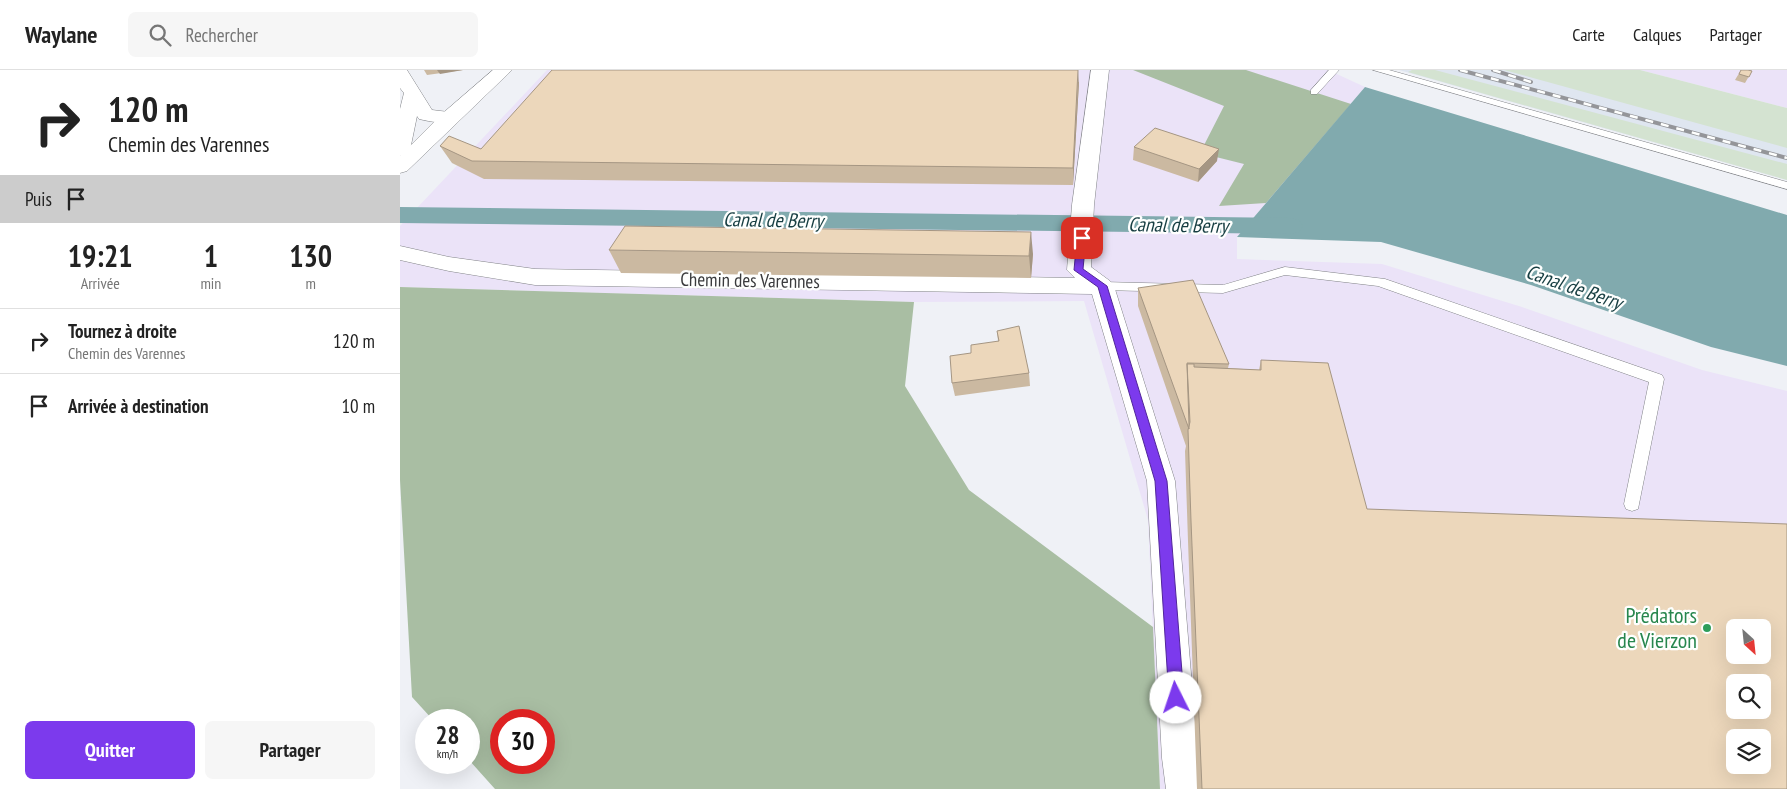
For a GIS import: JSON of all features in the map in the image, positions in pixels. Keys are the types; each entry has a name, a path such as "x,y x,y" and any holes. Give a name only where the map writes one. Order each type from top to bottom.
{"street":[{"path":"400,167 503,70"},
{"path":"1100,70 1083,210 1078,270 1102,286 1161,481 1180,758 1185,789"},
{"path":"400,73 426,115 450,118"},
{"path":"401,140 412,92"},
{"name":"Chemin des Varennes","path":"400,254 449,264 535,276 1102,286"}],"lane":[{"path":"1314,92 1334,70"},
{"path":"1378,70 1787,186"},
{"path":"1102,286 1223,289 1285,271 1380,282 1656,379 1632,504"}],"shaded area":[{"path":"547,70 1328,70 1365,87 1237,237 1237,259 1382,264 1522,307 1702,370 1787,391 1787,789 1160,789 1148,520 1084,301 914,302 400,287 400,226"},
{"path":"1399,70 1529,70 1787,133 1787,180"},
{"path":"1640,70 1787,70 1787,108"}],"green space":[{"path":"1133,70 1246,70 1351,104 1266,203 1219,206 1244,164 1200,153 1224,106"},
{"path":"1412,70 1435,70 1787,164 1787,180 1408,72"},
{"path":"1504,70 1640,70 1787,108 1787,148"},
{"path":"400,287 914,302 905,386 969,490 1153,627 1160,789 495,789 480,772 480,709 423,709 412,697 400,480"}],"water":[{"path":"1365,87 1787,215 1787,366 1711,347 1531,285 1381,242 1237,237"}],"building":[{"path":"552,70 1078,70 1073,168 472,161 440,146 449,136 481,149"},
{"path":"1741,70 1752,71 1749,77 1739,74"},
{"path":"1155,128 1219,149 1199,169 1134,147"},
{"path":"625,226 1031,232 1029,256 609,250"},
{"path":"1193,280 1229,364 1187,363 1189,429 1138,288"},
{"path":"1019,326 1029,373 952,383 950,356 971,353 971,345 999,341 997,331"},
{"path":"1261,360 1328,363 1367,509 1787,524 1787,789 1202,789 1191,521 1188,430 1190,422 1187,364 1194,364 1194,367 1261,370"}],"waterway":[{"name":"Canal de Berry","path":"400,215 1290,226"}],"railway":[{"path":"1460,70 1787,158"},
{"path":"1493,70 1531,82"}],"place":[{"name":"Prédators de Vierzon","path":"1707,628"}],"route":[{"path":"1082,238 1078,270 1102,286 1161,481 1176,698"}]}
